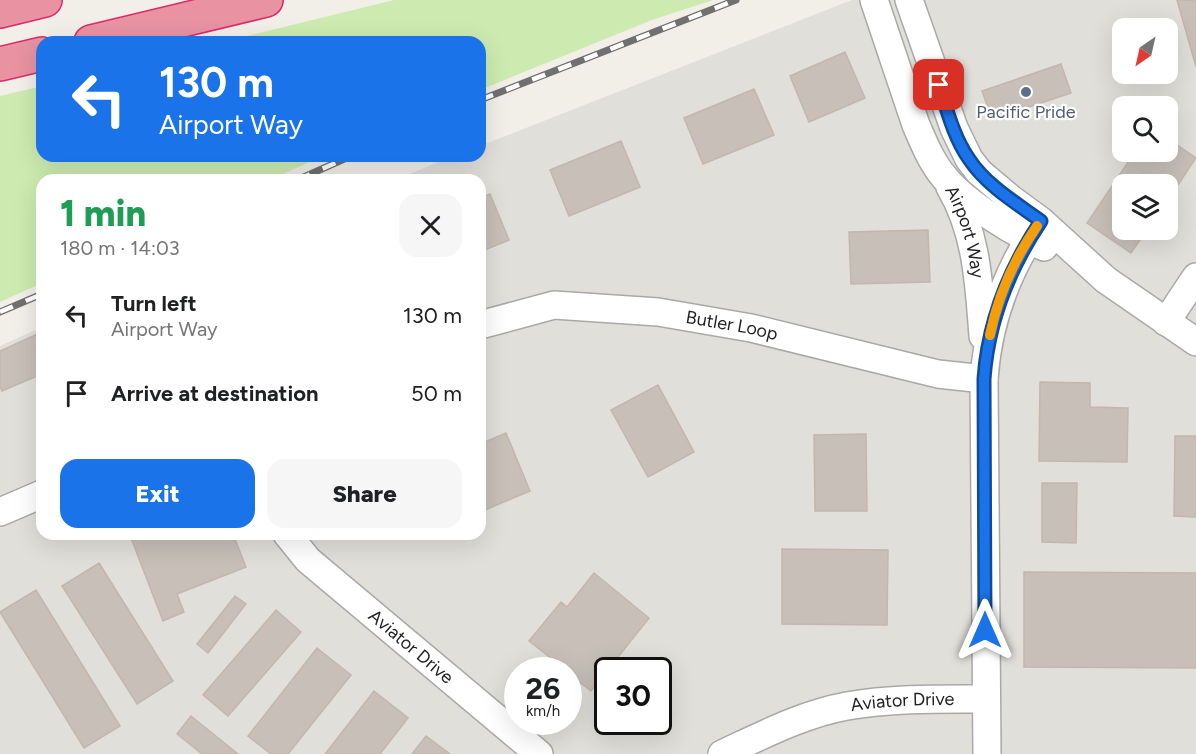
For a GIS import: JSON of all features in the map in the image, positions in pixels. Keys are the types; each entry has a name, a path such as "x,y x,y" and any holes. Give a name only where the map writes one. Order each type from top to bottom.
{"highway":[{"path":"0,11 45,0"},
{"path":"116,36 266,0"},
{"path":"0,64 36,55"}],"street":[{"name":"Airport Way","path":"874,0 916,125 932,160 963,212 976,261 985,370 987,754"},
{"name":"Airport Way","path":"909,0 954,128 969,159 1034,230"},
{"name":"Airport Way","path":"945,179 962,195 1034,230"},
{"name":"Airport Way","path":"985,370 991,329 1001,297 1020,254 1034,230"},
{"path":"1034,230 1196,342"},
{"path":"1166,322 1196,276"},
{"name":"Butler Loop","path":"486,322 554,304 658,312 751,328 938,374 985,370"},
{"path":"0,512 36,497"},
{"name":"Aviator Drive","path":"292,540 308,560 539,754"},
{"name":"Aviator Drive","path":"722,754 776,728 846,706 901,700 986,699"}],"shaded area":[{"path":"852,0 1196,0 1196,754 0,754 0,346 36,330 36,540 486,540 486,174 409,174 439,162 486,162 486,144"}],"green space":[{"path":"394,0 713,0 652,20 486,88 486,36 247,36"},
{"path":"36,87 36,162 310,162 283,174 36,174 36,286 0,302 0,96"}],"building":[{"path":"1177,0 1196,0 1196,67"},
{"path":"845,52 865,98 809,122 790,76"},
{"name":"Pacific Pride","path":"1061,64 1071,93 992,119 982,91"},
{"path":"754,89 774,135 703,164 684,118"},
{"path":"621,141 640,187 569,216 550,170"},
{"path":"1178,146 1196,158 1178,185 1178,174 1120,174 1128,162 1178,162"},
{"path":"1112,186 1112,240 1140,240 1131,253 1087,223"},
{"path":"490,194 509,240 486,250 486,196"},
{"path":"928,230 930,282 851,284 849,232"},
{"path":"36,335 36,377 2,391 0,351"},
{"path":"1040,382 1090,383 1090,407 1128,408 1127,462 1039,461"},
{"path":"658,385 694,452 648,477 611,410"},
{"path":"506,433 530,491 486,509 486,441"},
{"path":"866,434 867,511 815,511 814,435"},
{"path":"1175,436 1196,436 1196,517 1174,516"},
{"path":"1042,483 1077,483 1076,543 1042,542"},
{"path":"132,540 235,540 246,567 177,594 184,612 163,621"},
{"path":"782,549 888,550 887,625 782,624"},
{"path":"99,563 173,681 137,704 62,586"},
{"path":"1024,572 1196,573 1196,668 1024,667"},
{"path":"594,573 649,618 618,657 594,657 594,687 591,691 582,684 582,657 549,657 529,641 561,602 567,607"},
{"path":"36,590 120,726 84,748 0,612"},
{"path":"235,596 246,604 208,653 197,644"},
{"path":"276,610 301,632 228,716 203,695"},
{"path":"317,648 351,675 288,754 271,754 248,736"},
{"path":"374,691 408,718 380,754 325,754"},
{"path":"191,716 238,754 202,754 177,734"},
{"path":"426,736 450,754 412,754"}],"railway":[{"path":"486,98 736,0"},
{"path":"310,174 338,162"},
{"path":"0,312 36,297"}],"slow traffic":[{"path":"990,335 1001,297 1020,254 1037,226"}],"place":[{"name":"Pacific Pride","path":"1026,92"}],"route":[{"path":"939,85 954,128 969,159 991,183 1041,221 1020,254 1001,297 994,316 985,361 985,630"}]}
